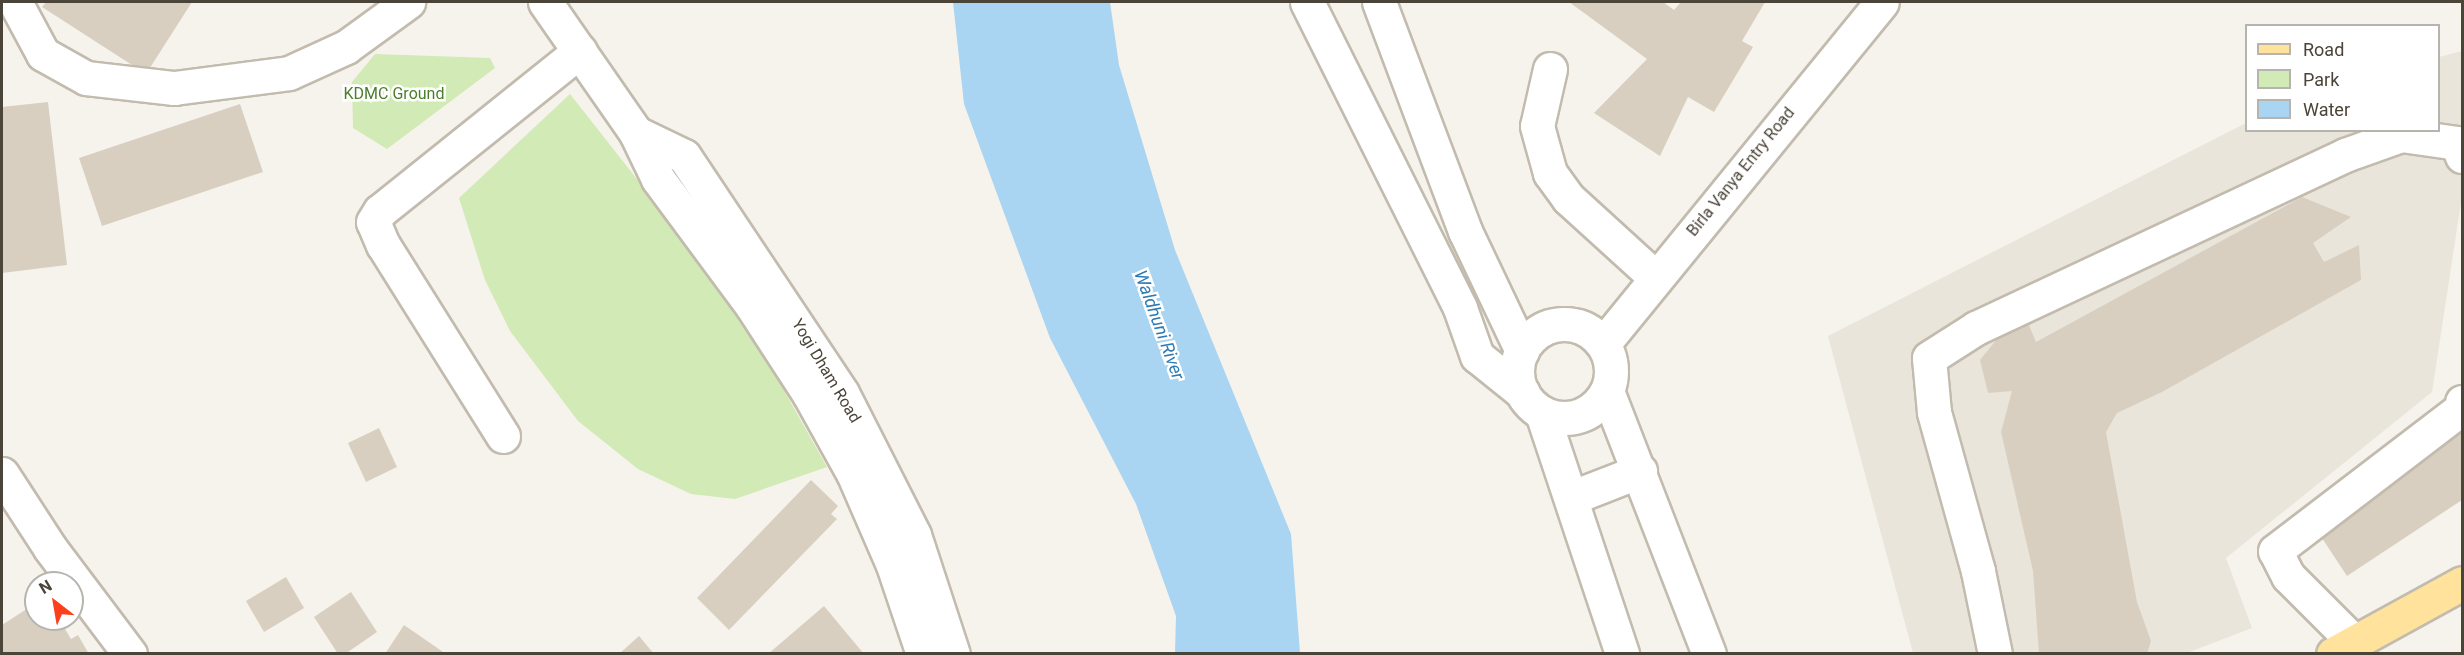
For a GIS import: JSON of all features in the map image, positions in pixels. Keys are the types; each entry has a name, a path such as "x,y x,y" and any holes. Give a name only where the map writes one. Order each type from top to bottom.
{"main road":[{"path":"2344,648 2463,583"}],"street":[{"path":"15,2 43,54 60,64 86,78 174,88 289,73 346,47 408,2"},
{"name":"Yogi Dham Road","path":"545,2 636,133 658,179 752,306 853,473 893,565 922,654"},
{"path":"1308,2 1460,308 1477,356 1532,403 1570,418 1584,414 1598,404 1607,391 1611,375 1603,344 1584,329 1561,324 1545,328 1522,351"},
{"path":"1379,2 1465,231 1522,351 1518,379 1532,403 1573,497 1622,654"},
{"name":"Birla Vanya Entry Road","path":"1603,344 1882,2"},
{"path":"503,436 382,245 373,222 380,211 580,51"},
{"path":"1550,69 1537,126 1550,173 1568,198 1656,278"},
{"name":"Yogi Dham Road","path":"636,133 684,156 842,393 914,535 952,654"},
{"path":"1995,654 1978,571 1934,412 1929,358 1976,328 2345,155 2401,135 2457,144 2463,156"},
{"path":"1607,391 1640,471 1709,654"},
{"path":"2344,648 2288,576 2276,551 2462,408 2463,402"},
{"path":"1573,497 1640,471"},
{"path":"2,474 50,548 130,654"}],"shaded area":[{"path":"2462,51 2462,196 2432,392 2226,558 2252,628 2187,653 1913,653 1828,336 2245,124 2245,132 2440,132 2440,57"}],"green space":[{"name":"KDMC Ground","path":"375,54 490,58 495,68 387,149 353,128 352,82"},
{"path":"570,94 736,305 827,467 735,499 691,494 638,469 578,421 510,331 485,280 459,198"}],"water":[{"name":"Waldhuni River","path":"953,2 1110,2 1119,65 1175,250 1291,534 1300,653 1175,653 1176,616 1136,504 1050,338 964,104"}],"building":[{"path":"46,2 192,2 146,74 42,7"},
{"path":"1569,2 1663,2 1674,10 1681,2 1765,2 1742,41 1753,47 1714,112 1688,97 1660,156 1594,113 1647,59"},
{"path":"48,102 67,265 2,273 2,107"},
{"path":"240,104 263,172 102,226 79,158"},
{"path":"2302,197 2351,217 2313,243 2324,262 2359,245 2361,280 2162,392 2117,413 2106,432 2137,602 2151,641 2147,654 2039,654 2033,571 2001,432 2012,391 1988,393 1980,360 1997,339 2028,323 2036,342"},
{"path":"379,428 397,467 366,482 348,443"},
{"path":"2462,433 2462,500 2347,576 2316,529"},
{"path":"811,480 838,506 831,514 837,519 729,630 697,598"},
{"path":"286,577 304,608 264,632 246,601"},
{"path":"351,592 377,632 345,654 338,654 314,617"},
{"path":"824,606 864,654 768,654"},
{"path":"24,611 24,631 66,631 71,639 78,635 89,654 2,654 2,625"},
{"path":"404,625 446,654 385,654"},
{"path":"639,636 654,654 619,654"}]}
